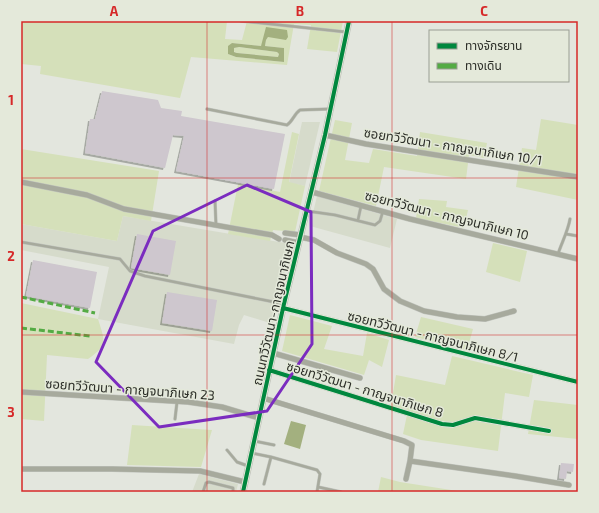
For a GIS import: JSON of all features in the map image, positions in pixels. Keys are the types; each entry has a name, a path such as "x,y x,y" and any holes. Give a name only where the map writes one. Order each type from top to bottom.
{"street":[{"name":"ถนนทวีวัฒนา-กาญจนาภิเษก","path":"243,492 269,370 326,135 349,21"},
{"name":"ซอยทวีวัฒนา - กาญจนาภิเษก 10/1","path":"326,135 366,144 578,177"},
{"path":"21,182 87,195 124,209 279,236"},
{"name":"ซอยทวีวัฒนา - กาญจนาภิเษก 10","path":"312,192 383,210 410,219 578,258"},
{"path":"285,233 300,238 314,240 337,253 366,264 373,269 384,289 400,301 424,310 457,318 479,319 485,319 514,311"},
{"path":"285,240 300,238"},
{"name":"ซอยทวีวัฒนา - กาญจนาภิเษก 8/1","path":"284,306 578,382"},
{"path":"273,353 360,378"},
{"name":"ซอยทวีวัฒนา - กาญจนาภิเษก 8","path":"269,370 442,424 453,425 475,418 549,431"},
{"name":"ซอยทวีวัฒนา - กาญจนาภิเษก 23","path":"21,392 218,406 259,418"},
{"path":"263,398 404,441 412,445 406,479"},
{"path":"410,461 569,485"},
{"path":"21,469 112,468 200,471 245,482"}],"lane":[{"path":"241,21 347,32"},
{"path":"207,110 287,125 290,123 296,112 300,110 331,109"},
{"path":"215,201 216,225"},
{"path":"358,220 361,205"},
{"path":"307,211 377,224 380,221 383,210"},
{"path":"558,254 570,219"},
{"path":"566,234 578,236"},
{"path":"21,242 120,259 130,271 140,274 284,306"},
{"path":"175,419 177,402"},
{"path":"254,441 274,445"},
{"path":"227,450 237,462 249,466"},
{"path":"252,453 317,470 320,474 317,492"},
{"path":"264,484 271,457"},
{"path":"203,492 206,483 209,482 232,488 233,492"},
{"path":"318,487 341,492"}],"highlighted area":[{"path":"247,185 311,212 312,344 267,411 159,427 96,362 153,231"}],"shaded area":[{"path":"21,21 227,21 225,39 242,40 247,21 343,21 337,52 307,49 311,25 294,24 287,65 191,57 180,98 40,74 41,66 21,64","holes":["273,28 266,40 265,46 284,48 284,62 236,57 228,54 232,43 261,46"]},
{"path":"266,27 287,30 288,37 286,40 268,37 265,46 284,48 284,62 236,57 228,54 228,46 232,43 261,46","holes":["239,47 277,52 279,54 278,57 237,53 234,52 234,48"]},
{"path":"238,47 277,52 279,54 278,57 237,53 233,51 234,48"},
{"path":"541,119 578,125 578,200 516,187 522,148 536,150"},
{"path":"335,120 352,123 345,160 369,163 373,149 417,156 420,132 487,143 484,158 469,155 466,179 384,167 376,206 319,191"},
{"path":"302,122 320,122 305,186 289,183"},
{"path":"292,132 299,134 289,182 305,186 295,232 273,230 270,241 228,234 238,184 280,192"},
{"path":"21,149 159,171 151,221 123,216 117,241 21,224"},
{"path":"317,196 397,219 390,248 310,226"},
{"path":"419,199 447,201 446,207 468,210 464,228 416,218"},
{"path":"123,216 291,244 273,324 244,315 239,325 234,344 98,319 109,267 21,250 21,224 117,241"},
{"path":"493,243 527,251 520,282 486,272"},
{"path":"21,303 98,319 103,338 102,346 88,359 47,355 44,421 21,419"},
{"path":"290,315 332,326 324,349 363,356 367,333 389,340 382,367 369,360 364,375 282,351"},
{"path":"421,317 473,329 467,350 415,337"},
{"path":"452,356 533,375 529,397 505,393 498,451 421,440 403,434 408,410 391,405 396,375 445,385"},
{"path":"534,400 578,405 578,439 528,434"},
{"path":"291,421 306,425 300,449 284,444"},
{"path":"132,425 212,430 201,467 127,465"},
{"path":"199,474 238,484 236,492 192,492"},
{"path":"381,477 400,482 464,492 378,492"}],"building":[{"path":"102,91 158,100 161,108 182,111 181,116 285,134 274,189 176,171 184,136 173,135 165,168 85,153 90,119 95,119"},
{"path":"137,234 176,241 170,275 131,268"},
{"path":"33,260 97,272 90,308 26,296"},
{"path":"167,292 217,300 212,331 162,323"},
{"path":"561,463 574,464 573,472 567,471 566,479 559,478"}],"marked path":[{"path":"21,297 95,313"},
{"path":"21,328 90,336"}],"cycle path":[{"path":"243,492 283,308 325,135 349,21"},
{"path":"283,308 578,382"},
{"path":"269,370 442,424 453,425 475,418 549,431"}]}
